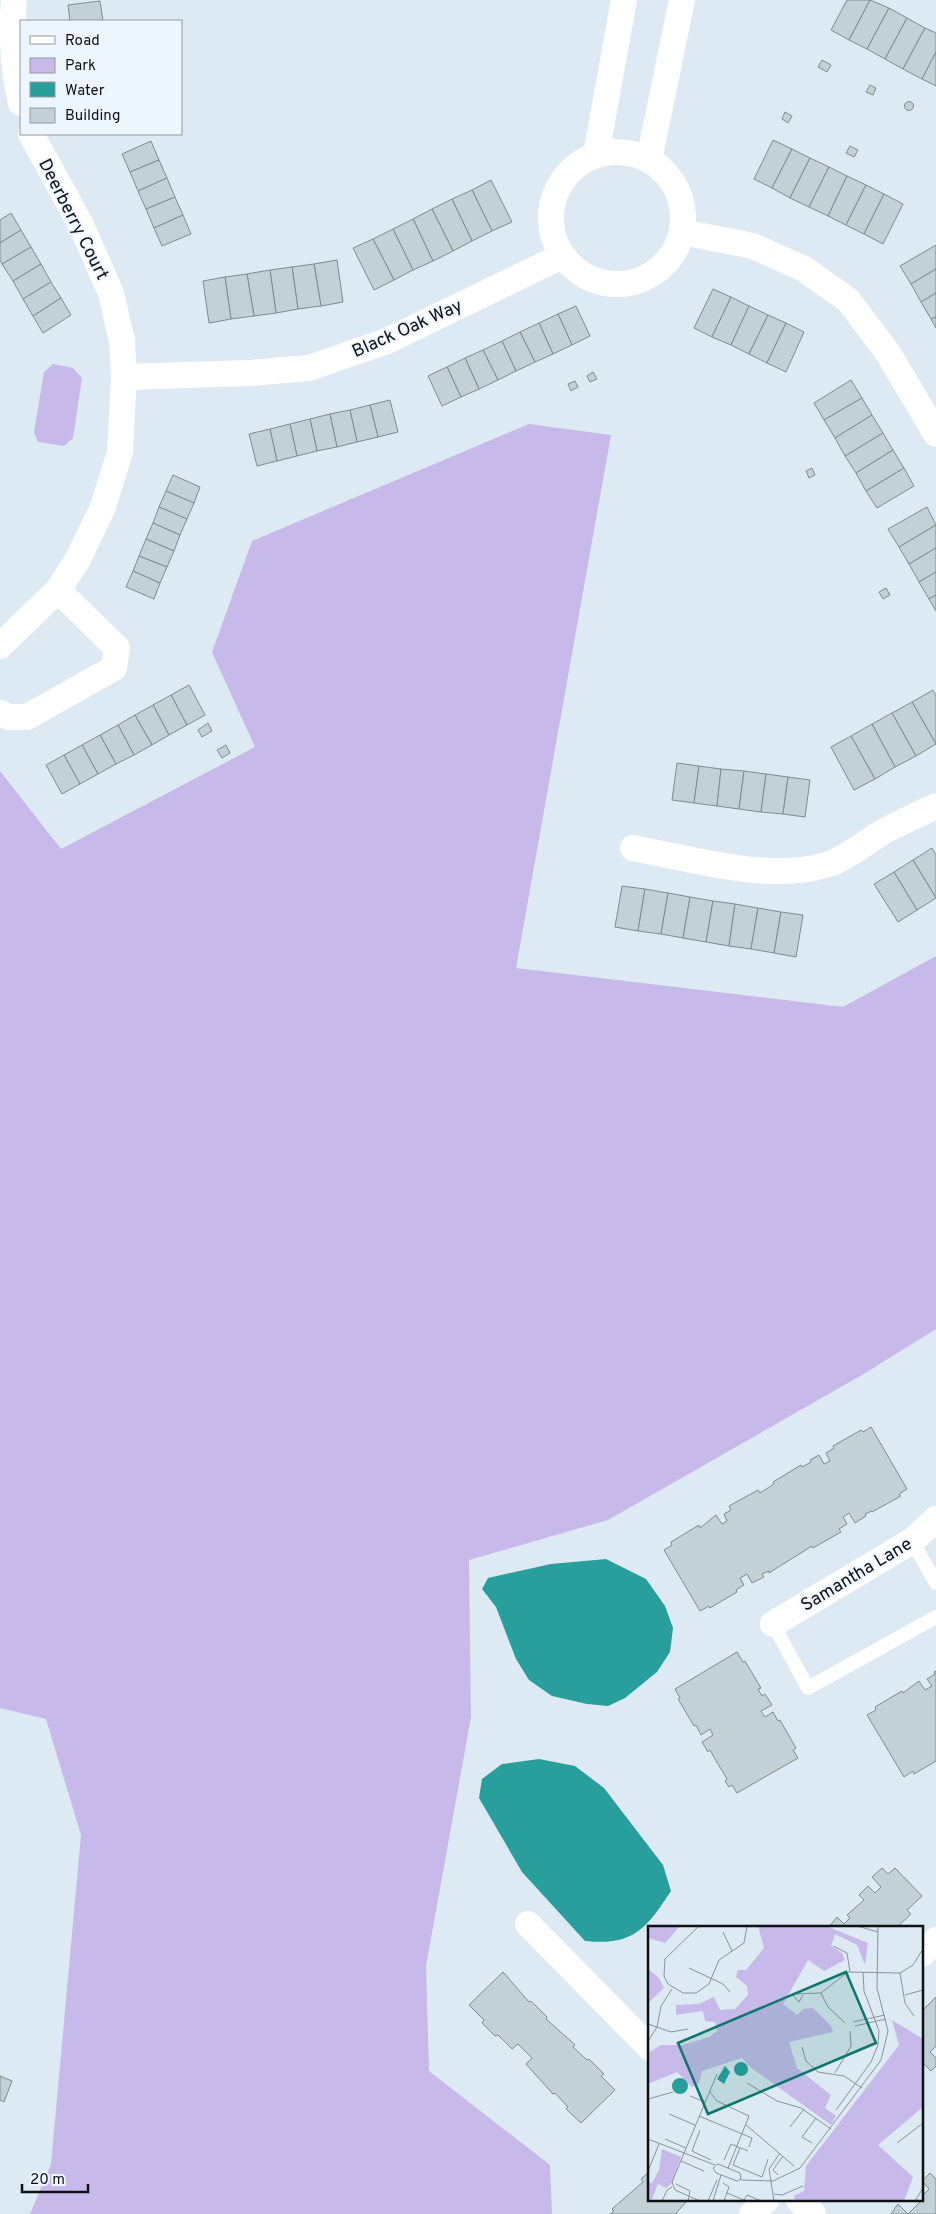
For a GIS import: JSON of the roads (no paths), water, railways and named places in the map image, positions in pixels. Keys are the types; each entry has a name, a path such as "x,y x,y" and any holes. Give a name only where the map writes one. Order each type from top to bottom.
{"street":[{"path":"14,0 12,20 14,71 20,98"},
{"path":"596,155 624,0"},
{"path":"649,160 682,0"},
{"name":"Deerberry Court","path":"0,646 58,590 78,559 103,507 120,452 124,377 122,342 111,293 80,223 32,135"},
{"path":"623,152 649,160 659,166 674,184 683,208 682,232 674,251 664,264 648,277 629,283 604,283 584,276 562,256 552,233 550,219 555,195 564,179 581,162 596,155 623,152"},
{"path":"682,232 753,246 804,269 848,300 888,353 936,434"},
{"name":"Black Oak Way","path":"124,377 250,373 309,368 387,341 562,256"},
{"path":"0,714 9,717 27,717 114,668 116,648 58,590"},
{"path":"633,848 753,870 779,872 805,870 830,864 889,829 936,806"},
{"name":"Samantha Lane","path":"773,1624 912,1541 936,1519"},
{"path":"528,1924 648,2046"},
{"path":"924,1952 936,1940"},
{"path":"752,2214 764,2202"},
{"path":"801,2202 812,2214"}],"lane":[{"path":"912,1541 936,1583"},
{"path":"773,1624 808,1688 936,1617"}],"water":[{"path":"606,1559 646,1579 665,1606 673,1628 670,1652 657,1672 625,1698 608,1706 587,1704 552,1696 529,1680 516,1659 496,1607 482,1589 488,1578 551,1564"},
{"path":"539,1759 575,1766 604,1788 663,1865 671,1891 654,1916 637,1932 615,1941 585,1941 522,1872 479,1798 482,1779 502,1764"}]}
